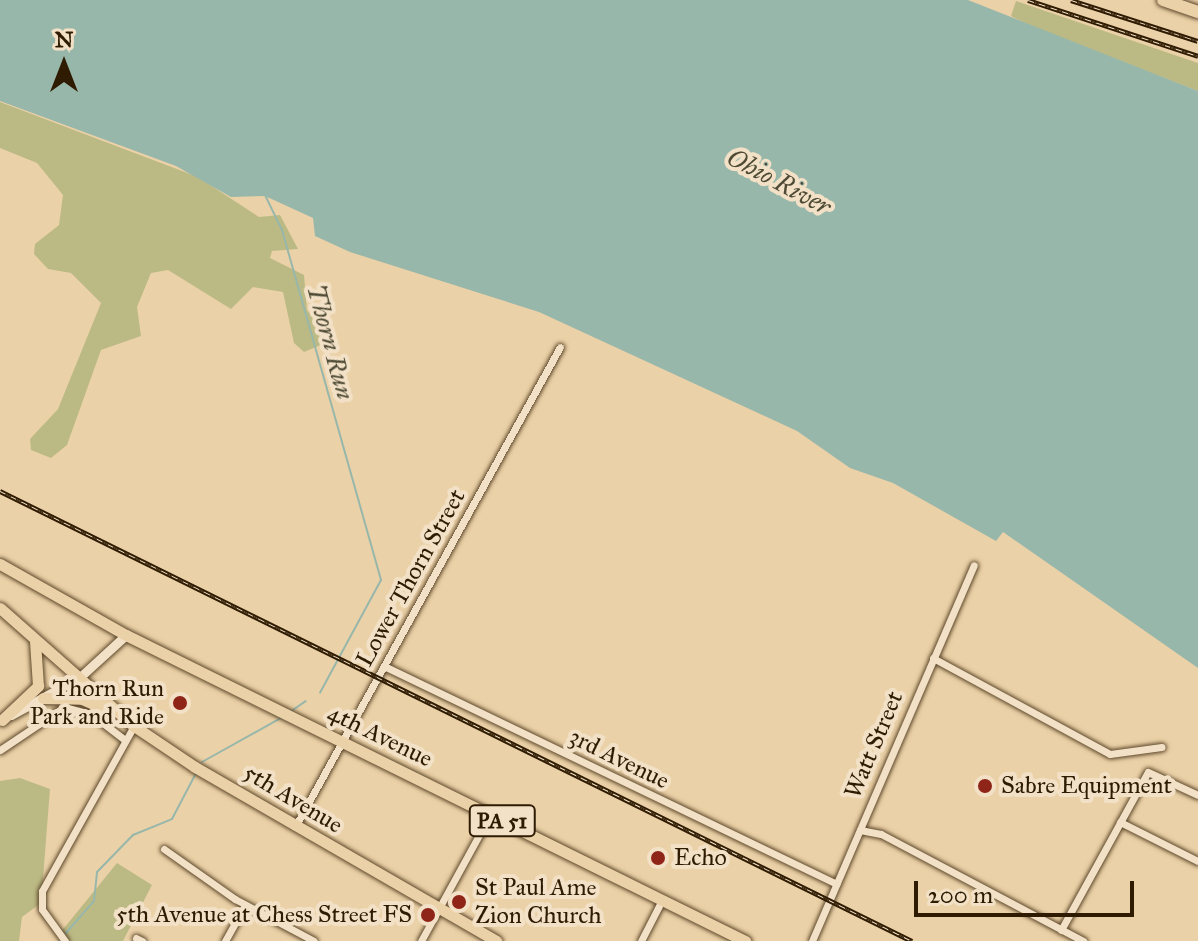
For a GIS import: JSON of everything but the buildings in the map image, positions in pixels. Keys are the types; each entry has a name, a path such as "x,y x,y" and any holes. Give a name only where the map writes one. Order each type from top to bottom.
{"highway":[{"path":"1163,0 1198,12"}],"main road":[{"name":"4th Avenue","path":"0,564 126,635 745,941"},
{"name":"5th Avenue","path":"0,608 134,726 295,827 496,941"},
{"path":"1,721 40,680 33,637"},
{"path":"43,698 82,699 134,726"}],"street":[{"name":"Lower Thorn Street","path":"295,827 560,347"},
{"name":"Watt Street","path":"812,941 974,565"},
{"path":"1,721 80,677 126,635"},
{"path":"933,658 1110,754 1162,747"},
{"name":"3rd Avenue","path":"386,667 836,884"},
{"path":"0,750 64,707 91,714 125,740"},
{"path":"63,938 42,909 42,891 134,726"},
{"path":"1061,930 1150,771 1198,795"},
{"path":"421,941 490,815"},
{"path":"1120,822 1198,861"},
{"path":"860,830 881,834 1083,941"},
{"path":"164,849 245,905 314,941"},
{"path":"641,941 662,900"},
{"path":"225,941 245,905"}],"shaded area":[{"path":"1016,1 1198,63 1198,91 1032,27 1011,16"},
{"path":"0,102 198,177 259,217 280,215 298,249 272,251 270,258 304,275 307,310 325,331 321,345 304,352 294,343 283,292 253,287 231,309 168,270 151,273 137,307 141,336 101,350 67,445 51,458 31,450 30,439 58,409 101,303 71,273 48,269 34,254 35,244 59,225 63,195 37,163 0,148"},
{"path":"20,778 50,789 41,903 22,917 19,941 0,941 0,781"},
{"path":"117,863 152,885 123,941 65,941 60,933"}],"water":[{"name":"Ohio River","path":"0,0 968,0 1198,91 1198,668 1003,532 996,541 893,483 850,468 797,431 539,312 350,252 315,236 313,218 265,196 231,197 176,166 0,101"}],"waterway":[{"name":"Thorn Run","path":"264,193 282,230 381,580 320,693"},
{"name":"Thorn Run","path":"290,712 306,701"},
{"name":"Thorn Run","path":"202,762 281,718"},
{"name":"Thorn Run","path":"65,934 94,901 97,872 133,835 172,819 195,775"}],"railway":[{"path":"1028,0 1198,56"},
{"path":"1071,0 1198,41"},
{"path":"0,491 912,941"}],"place":[{"name":"Thorn Run Park and Ride","path":"180,703"},
{"name":"Sabre Equipment","path":"985,786"},
{"name":"Echo","path":"658,858"},
{"name":"St Paul Ame Zion Church","path":"459,902"},
{"name":"5th Avenue at Chess Street FS","path":"428,915"}]}
